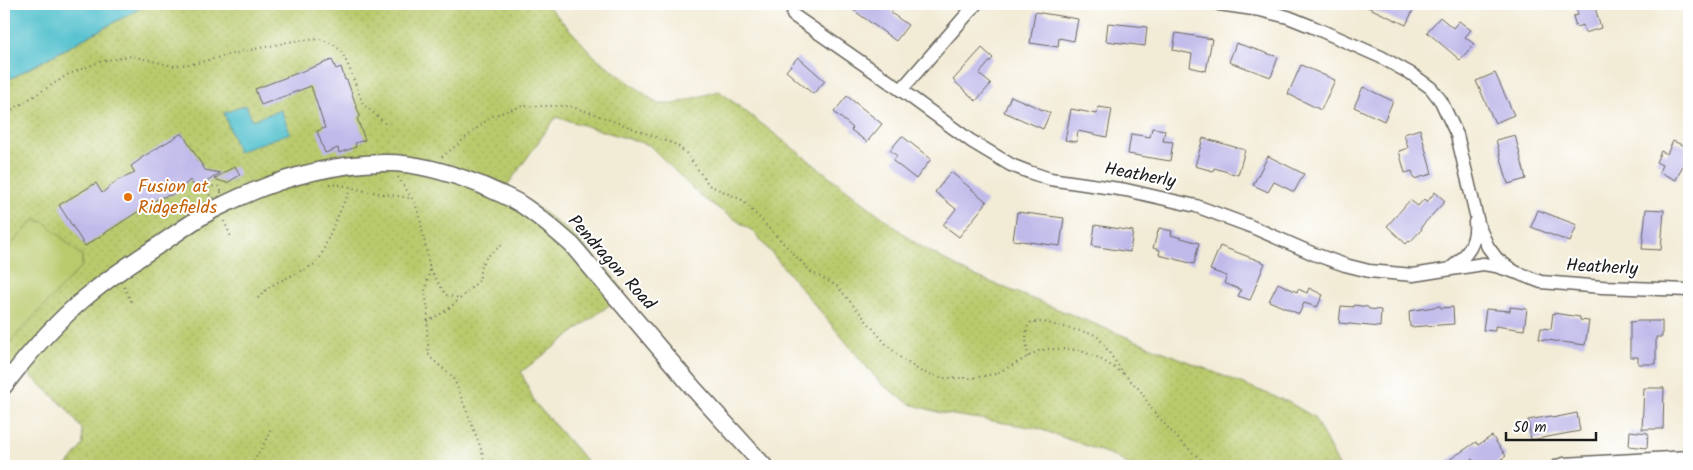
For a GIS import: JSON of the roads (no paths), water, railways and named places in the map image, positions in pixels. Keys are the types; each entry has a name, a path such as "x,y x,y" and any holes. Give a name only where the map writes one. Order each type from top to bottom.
{"street":[{"path":"901,90 976,4"},
{"path":"1219,4 1260,10 1313,27 1381,57 1413,75 1431,88 1441,101 1457,135 1475,210 1476,234 1473,243 1460,262 1450,269"},
{"name":"Heatherly","path":"793,15 994,156 1011,165 1050,179 1126,190 1196,206 1250,226 1314,254 1369,271 1414,275 1483,264 1496,266 1541,282 1602,287 1689,290"},
{"name":"Pendragon Road","path":"4,386 63,318 85,297 120,271 212,211 270,185 308,173 350,166 389,163 438,170 470,180 517,202 549,224 572,245 694,389 764,466"},
{"name":"Heatherly","path":"1475,210 1479,227 1488,247 1497,259 1515,272"},
{"path":"1557,466 1564,464 1689,458"}],"water":[{"path":"4,4 148,4 4,82"},
{"path":"246,105 252,120 281,110 290,133 238,152 224,113"}],"place":[{"name":"Fusion at Ridgefields","path":"128,197"}]}
